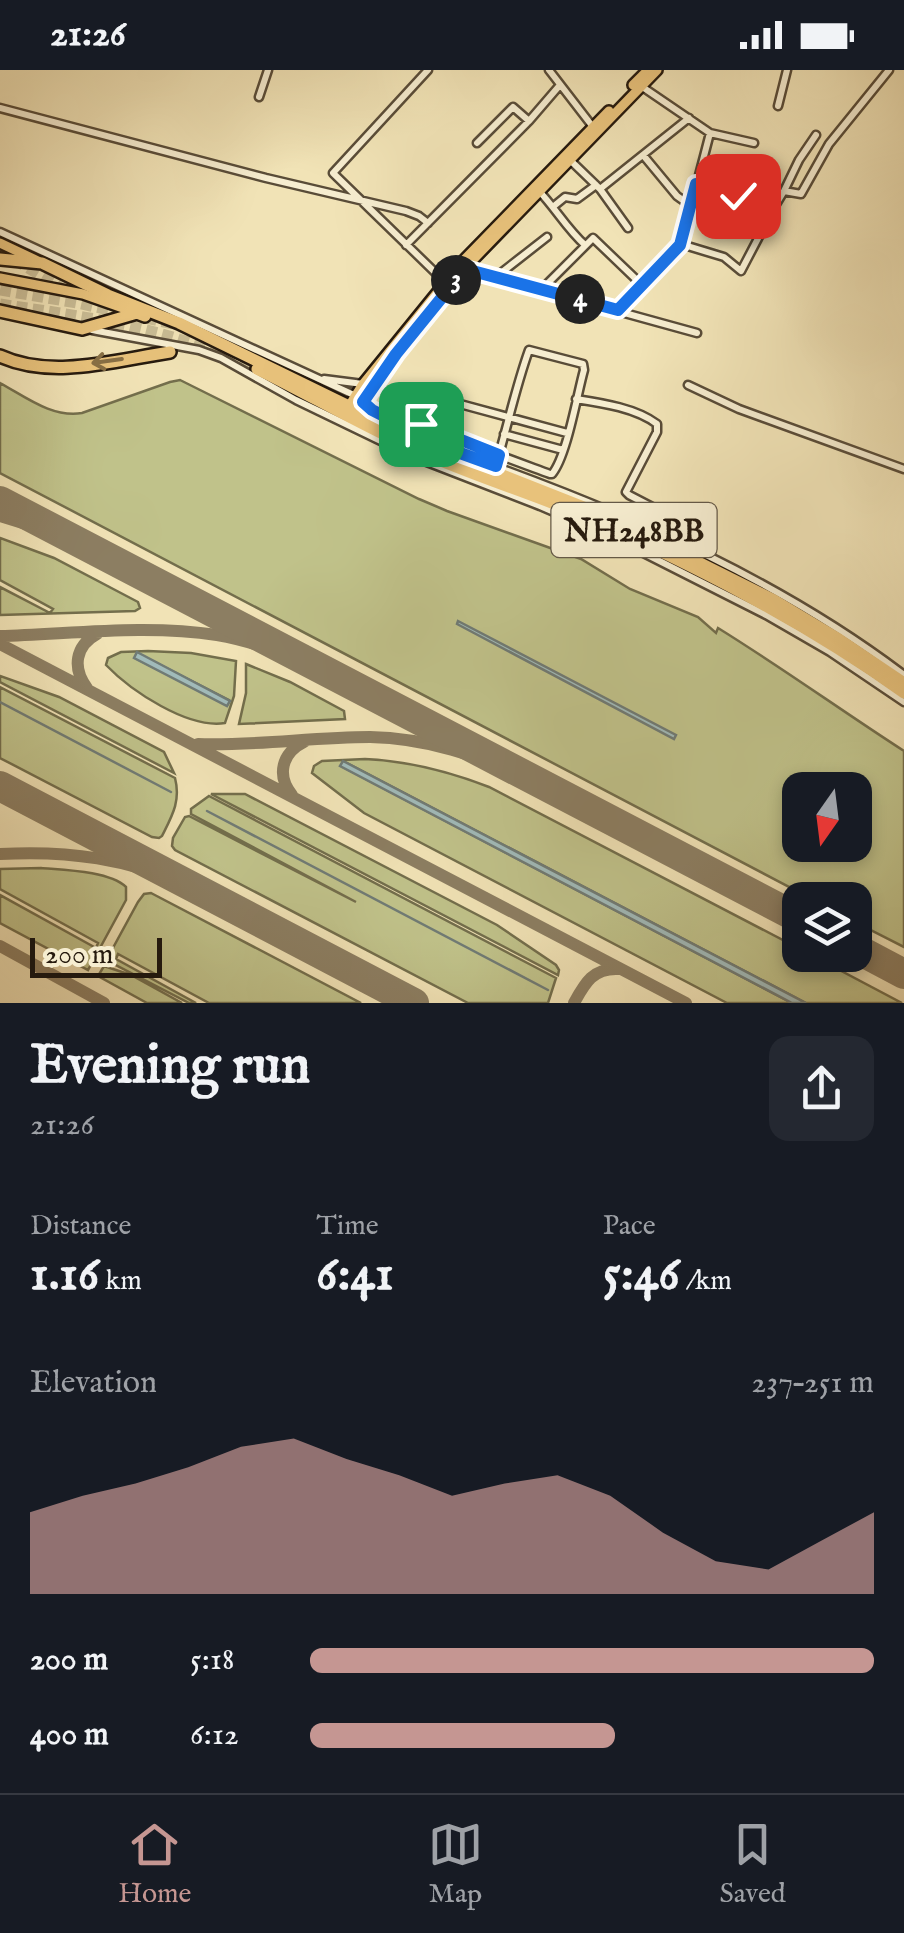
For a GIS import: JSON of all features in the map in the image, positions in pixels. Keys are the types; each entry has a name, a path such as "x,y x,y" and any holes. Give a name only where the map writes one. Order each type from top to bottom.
{"highway":[{"path":"0,259 42,263"},
{"name":"NH248BB","path":"42,263 354,407 418,451 493,473 584,507 774,600 904,683"},
{"path":"0,311 85,328 137,313"},
{"name":"NH248BB","path":"137,313 354,407"},
{"path":"0,356 44,368 170,352"},
{"name":"NH248BB","path":"493,473 737,590 834,646 904,693"}],"main road":[{"path":"354,407 465,266 648,70"},
{"path":"354,407 363,384 445,282 657,70"},
{"path":"0,243 42,263"},
{"path":"0,278 83,294 137,313"}],"street":[{"path":"259,97 268,70"},
{"path":"428,70 334,176 445,282"},
{"path":"549,70 593,127"},
{"path":"778,106 787,70"},
{"path":"784,191 802,194 829,144 888,70"},
{"path":"406,245 560,84"},
{"path":"641,86 710,132 754,143"},
{"path":"477,143 514,106 528,120"},
{"path":"0,108 417,215 428,222"},
{"path":"554,206 566,197 577,199 598,187 688,118"},
{"path":"618,310 681,244 710,132"},
{"path":"681,244 724,256 741,271 816,136"},
{"path":"643,155 677,196 691,206"},
{"path":"570,160 598,187 628,228"},
{"path":"696,184 775,206"},
{"path":"539,192 586,245"},
{"path":"0,232 308,375 354,407 372,410 493,473 594,503 737,571 798,605 904,675"},
{"path":"496,277 547,238"},
{"path":"543,289 594,238 642,285"},
{"path":"465,266 696,333"},
{"path":"85,328 200,350 221,358 296,400 414,457 578,522 716,588 830,652 904,702"},
{"path":"391,408 449,436 499,455 550,474 556,469 567,433 584,370 582,364 530,350 508,417 499,455 493,473"},
{"path":"308,375 363,384"},
{"path":"688,386 904,469"},
{"path":"576,399 623,410 658,424 626,492 656,509"},
{"path":"421,424 430,404 457,411"},
{"path":"449,436 461,404 567,433"},
{"path":"504,434 562,450"}],"green space":[{"path":"180,380 419,499 581,559 630,589 698,617 716,633 718,628 765,658 904,751 904,947 872,931 872,882 782,883 0,473 0,383 40,405 60,412 82,413"},
{"path":"0,538 54,558 138,602 140,608 135,611 0,615 0,587 50,613 53,609 0,580"},
{"path":"121,652 191,653 236,661 234,696 225,723 178,714 130,686 106,665 108,658","holes":["137,653 229,700 227,705 135,658"]},
{"path":"246,664 344,711 345,719 239,724 246,693"},
{"path":"0,676 59,697 164,752 174,773 0,682"},
{"path":"0,687 175,778 176,801 162,836 152,837 0,758"},
{"path":"365,759 397,762 489,787 782,940 782,972 843,972 902,1003 806,1003 343,761 341,766 792,1003 727,1003 364,813 312,773 322,761"},
{"path":"211,794 245,794 497,925 556,965 558,975"},
{"path":"209,796 556,978 548,1003 468,1003 175,850 173,838 189,816 356,902 191,814 191,809"},
{"path":"41,868 98,874 126,887 126,900 88,970 0,923 0,895 96,948 98,943 0,889 0,869"},
{"path":"151,893 361,1003 209,1003 118,954 116,959 196,1003 189,1003 110,962 108,957 138,902 144,894"},
{"path":"104,966 131,975 182,1003 147,1003 98,976"}],"water":[{"path":"458,621 676,735 674,739 457,624"},
{"path":"137,652 230,701 227,706 134,658"},
{"path":"343,761 806,1003 792,1003 340,766"}],"waterway":[{"path":"0,702 171,792"},
{"path":"207,811 548,990"}],"taxiway":[{"path":"0,516 91,549"},
{"path":"0,636 136,630 217,635 277,651 334,676"},
{"path":"87,688 79,673 78,658 84,645 97,634"},
{"path":"0,644 686,1003"},
{"path":"198,744 391,738 452,750 529,778"},
{"path":"292,795 284,780 284,765 291,752 304,742"},
{"path":"0,854 98,858 192,886"},
{"path":"0,946 104,1003"},
{"path":"574,1003 596,974 618,969"}],"runway":[{"path":"0,501 782,910"},
{"path":"0,786 414,1003"},
{"path":"872,957 904,974"}],"tunnel":[{"path":"0,251 69,293"},
{"path":"0,290 173,324"},
{"path":"0,304 151,331 208,349 264,377"},
{"path":"215,334 252,352"}],"route":[{"path":"421,424 499,455 496,466 449,449 363,402 396,354 465,269 618,310 680,245 696,184 738,196"}]}
